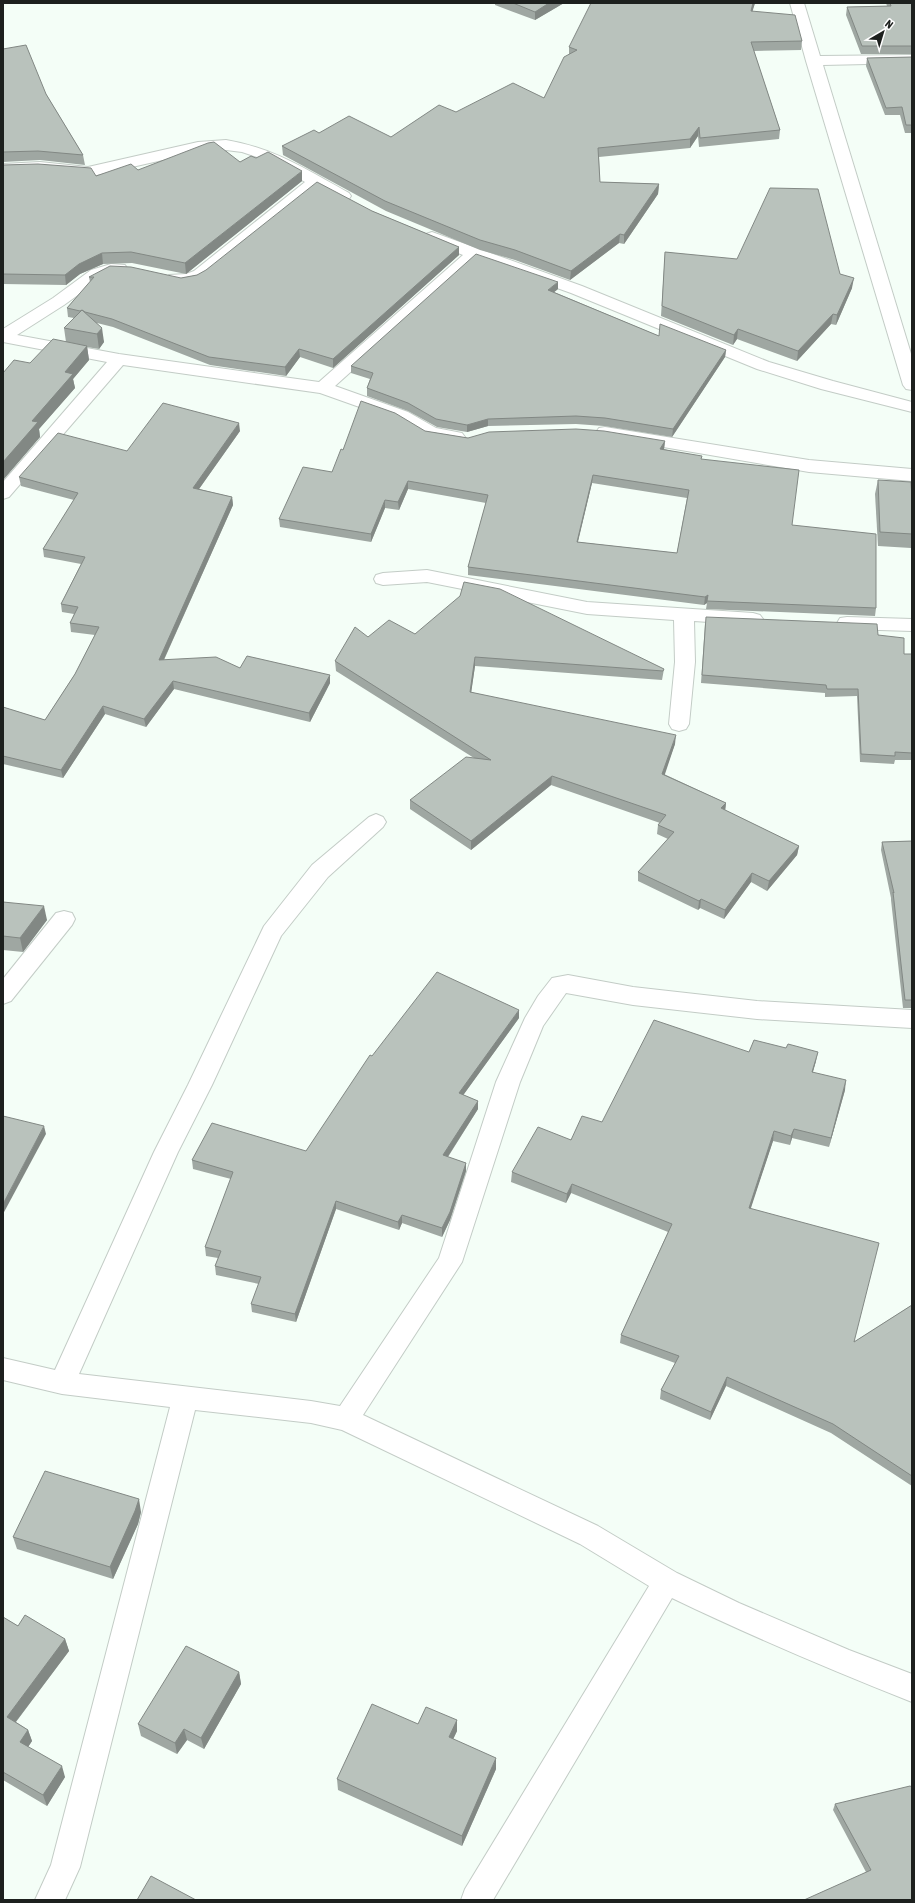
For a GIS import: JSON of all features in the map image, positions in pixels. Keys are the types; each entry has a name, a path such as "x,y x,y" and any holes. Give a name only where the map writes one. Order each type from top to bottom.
{"street":[{"path":"797,3 813,61 912,385"},
{"path":"813,61 912,59"},
{"path":"3,170 40,167 88,172 198,147 226,145 245,148 274,158 353,202"},
{"path":"161,275 182,280 191,279 200,274 253,232 278,209 316,181"},
{"path":"415,230 473,254 508,264 596,297 745,358 866,396 912,407"},
{"path":"323,388 473,254"},
{"path":"3,336 67,295 87,278 109,268 132,269"},
{"path":"3,336 119,360 323,388 402,416 431,433 468,439 475,437"},
{"path":"3,493 119,360"},
{"path":"590,431 634,436 809,466 912,475"},
{"path":"383,579 427,576 587,608 768,620"},
{"path":"679,724 685,662 684,615"},
{"path":"829,622 912,625"},
{"path":"62,1383 166,1152 200,1085 272,932 320,871 376,822"},
{"path":"3,995 64,919"},
{"path":"346,1419 450,1262 508,1082 533,1024 546,1002 560,984 568,984 633,996 757,1010 912,1018"},
{"path":"3,1369 62,1383 311,1412 346,1419 589,1535 667,1582 736,1615 842,1662 912,1688"},
{"path":"50,1900 65,1867 185,1398"},
{"path":"476,1900 667,1582"}],"building":[{"path":"513,3 549,3 535,12"},
{"path":"591,3 753,3 751,11 795,15 802,41 751,42 780,130 700,138 699,127 690,139 598,148 600,182 659,184 624,235 620,234 571,271 515,250 480,240 385,201 282,146 314,130 319,133 349,116 391,137 439,105 456,112 513,83 544,98 564,57 577,50 569,47"},
{"path":"890,3 912,3 912,46 862,46 847,7 891,6"},
{"path":"26,45 46,94 83,155 38,151 3,152 3,49"},
{"path":"912,57 912,125 906,125 902,107 886,108 867,58"},
{"path":"214,142 240,162 251,156 256,158 268,152 302,171 185,263 131,252 102,253 79,264 65,275 3,274 3,165 38,164 91,168 96,176 131,164 138,170"},
{"path":"317,182 372,211 459,247 333,359 299,349 285,367 209,357 112,319 82,310 80,311 67,308 94,277 89,277 110,266 131,267 181,278 197,275 206,270"},
{"path":"770,188 818,189 840,274 854,278 837,315 833,314 798,351 738,329 734,335 662,306 665,252 737,259"},
{"path":"476,254 558,282 548,290 659,336 660,324 726,350 673,429 605,418 576,416 488,419 467,425 436,419 408,403 367,388 373,373 351,366"},
{"path":"82,310 102,328 97,334 64,328"},
{"path":"53,339 87,346 65,372 73,374 32,421 38,422 3,462 3,373 14,360 30,363"},
{"path":"361,401 395,413 425,431 468,438 489,432 576,429 604,431 665,441 660,449 702,456 701,459 799,470 792,525 876,534 876,608 707,601 708,595 705,597 468,567 488,495 408,481 398,502 385,500 371,534 279,519 303,467 332,472 341,449 343,450","holes":["593,475 689,490 677,553 577,542"]},
{"path":"163,403 239,423 193,488 232,497 159,660 216,657 240,668 247,656 330,675 309,713 173,681 144,719 103,706 61,770 3,756 3,707 45,720 75,674 99,627 70,623 78,607 61,604 85,557 43,549 78,493 19,477 58,433 127,451"},
{"path":"878,480 911,482 912,534 880,532"},
{"path":"464,582 500,589 664,669 663,671 475,657 470,692 676,735 662,774 726,803 721,808 799,846 769,881 752,873 725,910 701,899 699,901 638,872 674,832 658,825 666,815 552,776 471,841 410,800 466,757 491,760 335,661 355,627 368,637 389,620 415,634 460,596"},
{"path":"706,617 877,624 878,635 904,638 904,654 912,654 912,753 895,752 895,756 861,754 858,689 827,689 826,685 702,675"},
{"path":"912,841 912,1000 905,1000 893,892 894,893 882,842"},
{"path":"3,902 44,906 20,938 3,936"},
{"path":"437,972 519,1010 459,1093 478,1101 443,1155 466,1163 450,1212 442,1228 402,1215 398,1222 336,1201 295,1314 251,1304 261,1277 215,1266 221,1251 205,1247 233,1172 192,1160 212,1123 306,1151 370,1055 372,1056"},
{"path":"654,1020 749,1052 754,1040 786,1048 788,1044 818,1052 812,1072 846,1080 831,1138 794,1129 791,1136 774,1131 749,1208 879,1243 854,1342 912,1305 912,1476 833,1424 727,1377 711,1412 661,1390 679,1356 621,1335 672,1224 572,1184 567,1194 512,1172 538,1127 571,1140 582,1116 602,1122"},
{"path":"3,1116 44,1126 3,1204"},
{"path":"45,1471 139,1499 110,1567 13,1537"},
{"path":"25,1615 65,1639 7,1717 28,1730 20,1742 62,1766 43,1795 3,1772 3,1617 18,1626"},
{"path":"186,1646 239,1672 201,1738 184,1729 175,1743 138,1724"},
{"path":"372,1704 418,1724 426,1707 457,1720 449,1737 496,1758 462,1836 337,1779"},
{"path":"910,1786 912,1787 912,1900 804,1900 871,1870 835,1804"},
{"path":"151,1876 196,1900 137,1900"}]}
